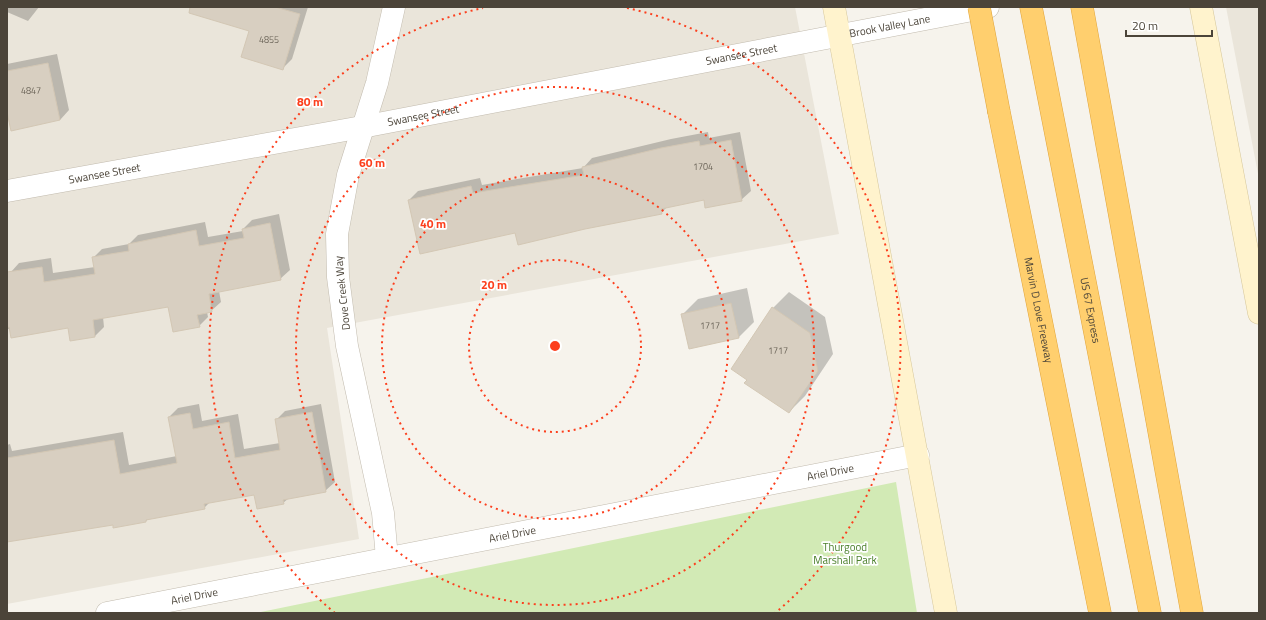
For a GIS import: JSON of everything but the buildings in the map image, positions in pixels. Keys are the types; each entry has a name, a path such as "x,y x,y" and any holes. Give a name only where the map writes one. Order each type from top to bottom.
{"highway":[{"name":"Marvin D Love Freeway","path":"979,7 1100,613"},
{"name":"US 67 Express","path":"1031,7 1150,613"},
{"path":"1082,7 1192,613"}],"main road":[{"path":"834,7 946,613"},
{"path":"1201,7 1259,313"}],"street":[{"name":"Dove Creek Way","path":"387,558 383,513 347,346 338,277 337,234 348,175 376,83 394,7"},
{"name":"Brook Valley Lane","path":"839,35 988,7"},
{"name":"Swansee Street","path":"7,191 362,127 839,35"},
{"name":"Ariel Drive","path":"107,613 918,455"}],"shaded area":[{"path":"7,7 795,7 839,234 327,328 359,539 7,604"},
{"path":"1226,7 1259,7 1259,179"}],"green space":[{"name":"Thurgood Marshall Park","path":"896,482 917,613 256,613"}]}
